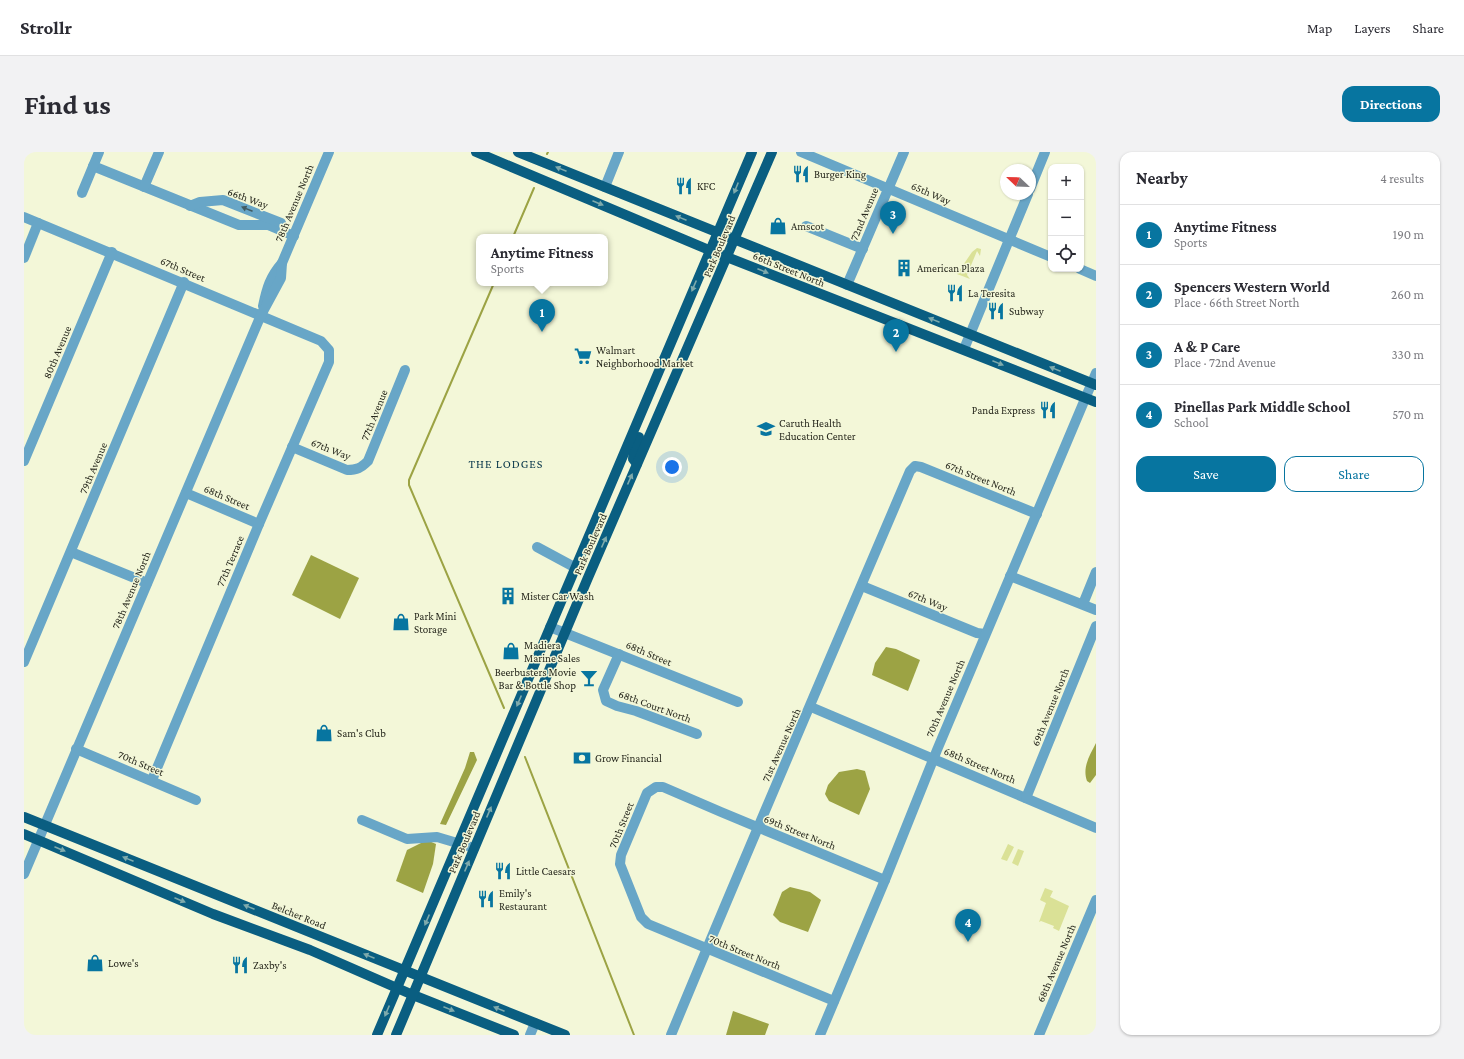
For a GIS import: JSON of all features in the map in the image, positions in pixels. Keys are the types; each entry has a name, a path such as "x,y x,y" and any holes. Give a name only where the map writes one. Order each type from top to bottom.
{"main road":[{"name":"66th Street North","path":"476,152 709,250 1096,402"},
{"name":"66th Street North","path":"518,152 1094,384"},
{"name":"Park Boulevard","path":"377,1035 576,568 709,250 752,152"},
{"name":"Park Boulevard","path":"396,1035 637,464 772,152"},
{"path":"637,464 632,459 634,449 644,425 642,411"},
{"name":"Belcher Road","path":"24,817 565,1035"},
{"path":"24,834 213,914 310,950 397,988 514,1035"}],"street":[{"path":"82,193 99,152"},
{"path":"144,187 159,152"},
{"name":"78th Avenue North","path":"24,874 261,315 267,287 272,274 282,263 329,152"},
{"path":"605,187 619,152"},
{"name":"65th Way","path":"801,152 1048,256"},
{"name":"72nd Avenue","path":"848,285 904,152"},
{"path":"1036,174 1045,152"},
{"name":"66th Way","path":"93,166 239,225 268,225 295,232"},
{"name":"66th Way","path":"190,206 200,202 223,200 295,232"},
{"path":"964,349 1026,200"},
{"name":"67th Street","path":"24,217 112,252 322,341 329,350"},
{"path":"24,258 38,223"},
{"path":"806,226 863,249"},
{"name":"80th Avenue","path":"24,461 112,252"},
{"path":"1084,271 1096,276"},
{"name":"79th Avenue","path":"24,662 184,282"},
{"name":"77th Terrace","path":"152,780 259,524 329,362 329,350"},
{"name":"77th Avenue","path":"362,468 368,461 405,370"},
{"name":"70th Avenue North","path":"820,1035 985,634 1086,397 1094,384 1096,373"},
{"name":"67th Way","path":"292,447 347,470 362,468"},
{"name":"67th Street North","path":"915,466 921,467 1037,514"},
{"name":"71st Avenue North","path":"671,1035 757,827 811,707 910,471 915,466"},
{"name":"68th Street","path":"186,493 259,524"},
{"path":"536,548 576,568"},
{"path":"71,552 147,583"},
{"path":"1082,604 1096,572"},
{"path":"1010,576 1096,610"},
{"name":"67th Way","path":"862,586 978,633 985,634"},
{"name":"69th Avenue North","path":"1026,798 1096,626"},
{"name":"68th Street","path":"550,627 738,702"},
{"name":"68th Court North","path":"619,654 603,690 606,700 617,706 636,711 698,734"},
{"name":"68th Street North","path":"811,707 1096,828"},
{"name":"70th Street","path":"76,749 196,800"},
{"name":"70th Street","path":"648,924 641,917 620,864 621,855 647,793 656,787 663,787 705,805"},
{"name":"69th Street North","path":"705,805 885,880"},
{"path":"362,820 407,839 437,837 474,848"},
{"name":"68th Avenue North","path":"1039,1035 1095,906"},
{"name":"70th Street North","path":"648,924 834,1001"},
{"path":"530,1035 535,1023"}],"shaded area":[{"path":"977,248 981,249 980,256 977,251 967,275 970,279 957,274 972,252"},
{"path":"311,555 359,578 340,619 292,595"},
{"path":"886,647 896,649 920,660 908,691 872,675 875,663"},
{"path":"1096,743 1096,775 1090,783 1087,781 1085,771 1089,757"},
{"path":"470,752 474,752 477,760 446,825 440,824 465,768"},
{"path":"857,769 865,771 870,789 859,815 829,801 825,794 828,785 839,772"},
{"path":"425,841 436,844 433,864 423,893 396,881 407,850"},
{"path":"1008,844 1014,847 1007,861 1001,859"},
{"path":"1018,849 1024,851 1018,866 1012,863"},
{"path":"790,887 810,892 821,900 808,932 780,922 773,915 782,892"},
{"path":"1045,888 1053,891 1050,897 1069,906 1059,931 1053,928 1054,926 1041,921 1039,922 1046,903 1040,900"},
{"path":"733,1011 769,1024 765,1035 726,1035"}],"waterway":[{"path":"514,234 534,188"},
{"path":"493,286 409,480 409,485 504,708"},
{"path":"525,757 634,1035"}],"place":[{"name":"Burger King","path":"801,174"},
{"name":"KFC","path":"684,186"},
{"name":"Amscot","path":"778,226"},
{"name":"A & P Care","path":"893,234"},
{"name":"American Plaza","path":"904,268"},
{"name":"La Teresita","path":"955,293"},
{"name":"Subway","path":"996,311"},
{"name":"Anytime Fitness","path":"542,332"},
{"name":"Spencers Western World","path":"896,352"},
{"name":"Walmart Neighborhood Market","path":"583,356"},
{"name":"Panda Express","path":"1048,410"},
{"name":"Caruth Health Education Center","path":"766,429"},
{"name":"Mister Car Wash","path":"508,596"},
{"name":"Park Mini Storage","path":"401,622"},
{"name":"Madiera Marine Sales","path":"511,651"},
{"name":"Beerbusters Movie Bar & Bottle Shop","path":"589,678"},
{"name":"Sam's Club","path":"324,733"},
{"name":"Grow Financial","path":"582,758"},
{"name":"Little Caesars","path":"503,871"},
{"name":"Emily's Restaurant","path":"486,899"},
{"name":"Pinellas Park Middle School","path":"968,942"},
{"name":"Lowe's","path":"95,963"},
{"name":"Zaxby's","path":"240,965"}],"district":[{"name":"THE LODGES","path":"506,464"}]}
